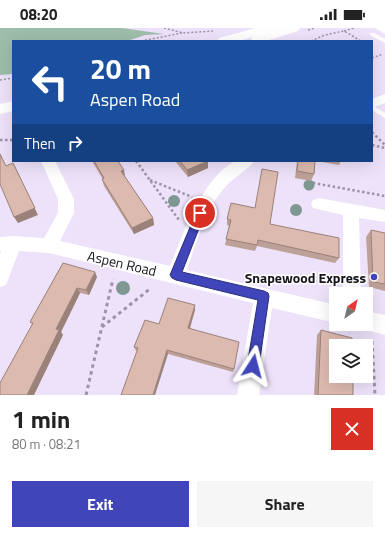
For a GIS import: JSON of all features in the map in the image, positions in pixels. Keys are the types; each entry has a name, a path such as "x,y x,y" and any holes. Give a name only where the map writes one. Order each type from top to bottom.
{"main road":[{"path":"220,36 271,28"},
{"path":"253,40 293,28"},
{"path":"0,109 12,106"}],"street":[{"path":"376,31 385,38"},
{"path":"373,104 385,98"},
{"path":"49,246 66,213 66,199 51,162"},
{"path":"172,274 205,202 230,172 245,162"},
{"path":"319,204 385,216"},
{"path":"351,210 352,287"},
{"path":"0,278 7,243"},
{"name":"Aspen Road","path":"7,243 49,246 329,312"},
{"path":"248,395 264,296"}],"lane":[{"path":"373,108 385,116"}],"path":[{"path":"164,28 182,33"},
{"path":"313,40 325,35 344,32 354,28"},
{"path":"344,32 359,40"},
{"path":"146,40 182,33 220,36"},
{"path":"373,58 383,54"},
{"path":"0,80 12,78"},
{"path":"373,133 385,146"},
{"path":"0,140 12,140"},
{"path":"373,145 385,146"},
{"path":"137,162 190,235"},
{"path":"150,180 205,202"},
{"path":"308,182 385,196"},
{"path":"86,395 117,261"},
{"path":"101,328 172,274"},
{"path":"374,323 375,395"}],"green space":[{"path":"0,28 122,28 164,34 145,35 130,40 12,40 12,74 0,75"}],"building":[{"path":"0,154 6,166 13,163 35,208 14,217 0,184"},
{"path":"95,162 119,162 124,170 121,171 153,218 132,228 102,179 104,178"},
{"path":"181,162 206,162 187,170"},
{"path":"298,162 315,162 314,174 297,171"},
{"path":"262,169 278,172 270,224 339,238 339,258 258,240 257,245 226,239 231,220 227,219 231,203 255,208"},
{"path":"371,230 385,233 385,284 373,282"},
{"path":"63,263 95,272 86,290 77,288 56,329 59,330 27,395 0,395 0,383 33,323 30,322"},
{"path":"168,298 195,305 188,328 239,342 234,369 167,350 153,395 121,395 138,348 134,347 145,320 159,324"},
{"path":"321,330 352,338 329,339 329,383 353,383 353,395 318,395"}],"place":[{"name":"Snapewood Express","path":"374,277"}],"route":[{"path":"200,213 190,235 176,275 264,296 253,366"}]}
